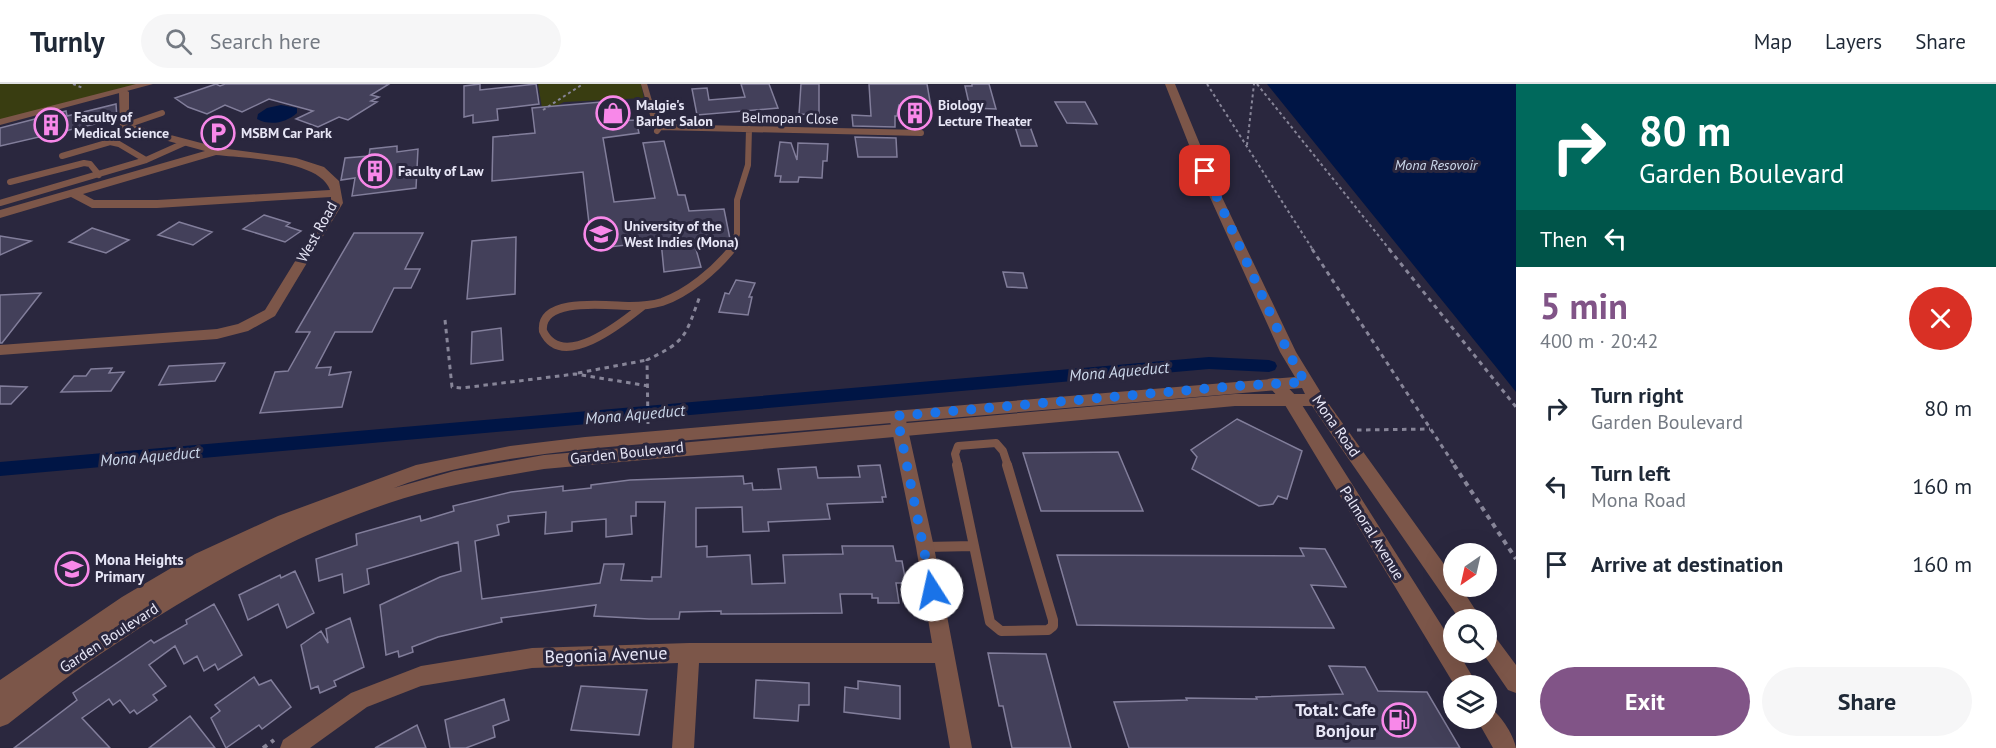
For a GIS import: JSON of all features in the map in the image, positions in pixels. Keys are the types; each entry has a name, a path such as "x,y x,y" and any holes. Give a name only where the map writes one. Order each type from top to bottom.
{"street":[{"path":"0,122 148,84"},
{"name":"Mona Road","path":"1170,84 1214,193 1288,352 1317,400 1464,609"},
{"path":"124,92 124,126 216,151"},
{"name":"West Road","path":"0,214 216,151 304,165 320,170 333,181 337,193 337,203 270,313 243,328 217,334 0,350"},
{"path":"72,193 92,204 146,204 337,193"},
{"name":"Garden Boulevard","path":"0,716 90,649 171,598 244,557 310,526 385,497 454,478 544,462 786,439 899,423 1274,383 1305,382"},
{"name":"Palmoral Avenue","path":"1274,383 1291,401 1460,675"},
{"name":"Garden Boulevard","path":"0,692 129,603 202,560 285,521 416,472 510,452 1234,400 1317,400"},
{"path":"899,423 925,548 961,748"},
{"path":"683,748 689,653"},
{"name":"Begonia Avenue","path":"291,748 359,700 421,676 532,658 689,653 943,653"},
{"path":"1497,656 1516,683"},
{"path":"1494,729 1506,748"}],"lane":[{"name":"Belmopan Close","path":"644,84 658,129 921,133"},
{"path":"124,126 162,113"},
{"path":"643,306 607,335 586,344 558,346 547,341 543,333 542,325 546,317 565,309 593,305 643,306 679,295 733,247 738,234 735,207 748,167 749,129"},
{"path":"62,156 110,142 119,144 146,160"},
{"path":"0,203 146,160 184,143"},
{"path":"10,182 84,163 90,164 99,175"},
{"path":"996,443 1003,451 1053,626 1048,630 1001,631 995,628 990,622 974,546 955,449 958,446 996,443"},
{"path":"925,548 974,546"}],"path":[{"path":"543,110 583,84"},
{"path":"1207,84 1516,559"},
{"path":"1247,147 1256,84"},
{"path":"1256,84 1516,407"},
{"path":"445,320 452,387 462,388 575,374 647,360 670,349 685,336 700,298 696,281"},
{"path":"647,360 649,421"},
{"path":"575,374 649,386"},
{"path":"1340,430 1430,429"}],"green space":[{"path":"0,84 141,84 0,121"},
{"path":"538,84 641,84 644,98 564,102 546,111 542,108"}],"water":[{"name":"Mona Resovoir","path":"1267,84 1516,84 1516,392 1496,367"},
{"path":"281,105 297,108 297,113 278,122 257,119 258,114 267,108"}],"building":[{"path":"216,84 220,86 225,84 389,84 371,95 379,97 371,101 377,102 348,120 339,117 318,127 296,119 313,111 269,99 242,112 225,105 207,114 188,107 175,98"},
{"path":"480,84 480,90 536,84 539,104 497,109 498,120 473,123 473,115 464,117 464,86"},
{"path":"741,84 769,84 778,108 697,115 692,89 707,88 709,100 745,97"},
{"path":"801,84 819,84 819,115 799,114"},
{"path":"869,84 927,84 931,107 899,105 897,116 895,116 895,127 853,126 852,115 871,116"},
{"path":"972,84 989,84 996,109 970,108 965,86 972,86"},
{"path":"613,101 617,121 636,120 639,133 603,138 614,202 655,198 643,143 664,141 678,195 685,195 689,211 724,209 730,239 694,242 701,267 664,272 661,241 592,249 583,172 492,181 493,137 535,133 532,108"},
{"path":"1055,102 1085,102 1097,124 1067,123"},
{"name":"Faculty of Medical Science","path":"116,104 117,119 0,146 0,128 66,111 67,116"},
{"path":"1013,120 1028,121 1037,146 1021,146"},
{"path":"855,137 896,138 897,157 858,157"},
{"path":"780,142 791,143 797,160 798,143 828,144 827,161 823,161 822,178 799,177 798,182 780,182 781,176 775,176"},
{"name":"Faculty of Law","path":"397,146 397,152 418,149 416,188 352,196 355,178 341,180 345,158 369,156 370,149"},
{"path":"264,215 290,223 286,226 301,231 285,242 243,229"},
{"path":"179,222 212,232 193,245 158,235"},
{"path":"92,228 129,240 106,253 69,242"},
{"path":"354,233 423,233 405,269 420,269 411,288 394,288 372,332 335,332 316,368 331,367 329,375 351,372 342,407 260,413 275,372 288,371 310,332 296,332"},
{"path":"0,236 31,241 0,255"},
{"path":"516,237 515,294 467,299 472,241"},
{"path":"1003,272 1023,273 1027,288 1007,287"},
{"path":"736,280 755,283 749,297 752,297 748,315 719,312 725,293 729,294"},
{"path":"41,293 2,343 0,343 0,295"},
{"path":"501,328 503,360 471,364 472,332"},
{"path":"225,363 215,381 159,385 169,366"},
{"path":"112,368 109,373 124,372 111,391 61,392 74,376 86,376 91,369"},
{"path":"0,386 27,387 11,404 0,404"},
{"path":"1237,419 1302,451 1287,499 1278,496 1273,504 1259,506 1192,469 1197,457 1191,450"},
{"path":"1118,452 1143,511 1041,511 1023,453"},
{"path":"880,465 886,497 882,497 883,502 827,504 830,519 768,522 769,531 743,532 742,507 696,508 696,547 707,546 707,557 750,555 752,584 785,583 783,555 843,554 842,546 893,546 896,561 902,561 906,583 896,583 899,603 878,603 878,598 872,598 872,594 840,594 842,613 680,612 679,619 594,616 596,605 501,618 502,622 438,637 412,647 413,652 399,657 398,651 386,655 380,605 440,577 461,571 458,542 367,569 369,584 344,593 342,574 319,581 316,559 357,545 356,534 420,516 421,521 454,511 453,506 511,492 563,486 563,491 630,480 743,476 744,484 752,483 753,490 781,489 778,469 816,467 818,478 860,477 858,466","holes":["636,502 665,502 661,577 652,577 652,581 621,580 624,564 604,564 600,583 482,599 475,541 499,535 497,525 509,522 508,516 546,512 545,534 572,531 572,522 606,519 606,537 632,534 631,516 636,516"]},
{"path":"1300,548 1325,549 1346,587 1311,585 1334,628 1077,625 1057,555 1304,556"},
{"path":"295,571 314,613 287,628 278,604 248,620 239,595 280,575 281,578"},
{"path":"214,604 242,655 218,670 215,664 204,671 197,656 184,664 175,646 149,665 166,686 153,695 157,700 137,714 134,710 130,713 120,700 113,705 109,699 82,718 110,748 14,748 77,700 73,693 151,640 154,643 187,624 186,620"},
{"path":"350,618 364,667 334,681 336,686 320,693 318,686 311,689 301,645 321,631 328,643 326,629"},
{"path":"988,653 1046,654 1071,748 1012,748 1003,706 999,706"},
{"path":"1329,666 1365,667 1378,691 1427,692 1443,719 1443,729 1449,729 1460,748 1129,748 1114,702 1187,700 1186,698 1257,699 1256,697 1343,694"},
{"path":"254,677 259,685 271,680 291,707 262,729 259,725 226,748 211,718 220,711 215,705"},
{"path":"756,680 809,683 809,705 799,705 798,721 754,718"},
{"path":"858,681 900,686 900,719 844,712 845,687 858,689"},
{"path":"581,686 647,690 639,735 571,730"},
{"path":"504,699 509,720 493,726 495,737 466,748 450,748 445,720"},
{"path":"190,716 215,748 149,748"},
{"path":"417,725 426,748 375,748"}],"waterway":[{"name":"Mona Aqueduct","path":"0,469 1209,363 1269,366"}],"place":[{"name":"Malgie's Barber Salon","path":"613,113"},
{"name":"Biology Lecture Theater","path":"915,113"},
{"name":"Faculty of Medical Science","path":"51,125"},
{"name":"MSBM Car Park","path":"218,133"},
{"name":"Faculty of Law","path":"375,171"},
{"name":"University of the West Indies (Mona)","path":"601,234"},
{"name":"Mona Heights Primary","path":"72,569"},
{"name":"Total: Cafe Bonjour","path":"1399,720"}],"route":[{"path":"932,590 897,416 1305,382 1288,352 1205,171"}]}
